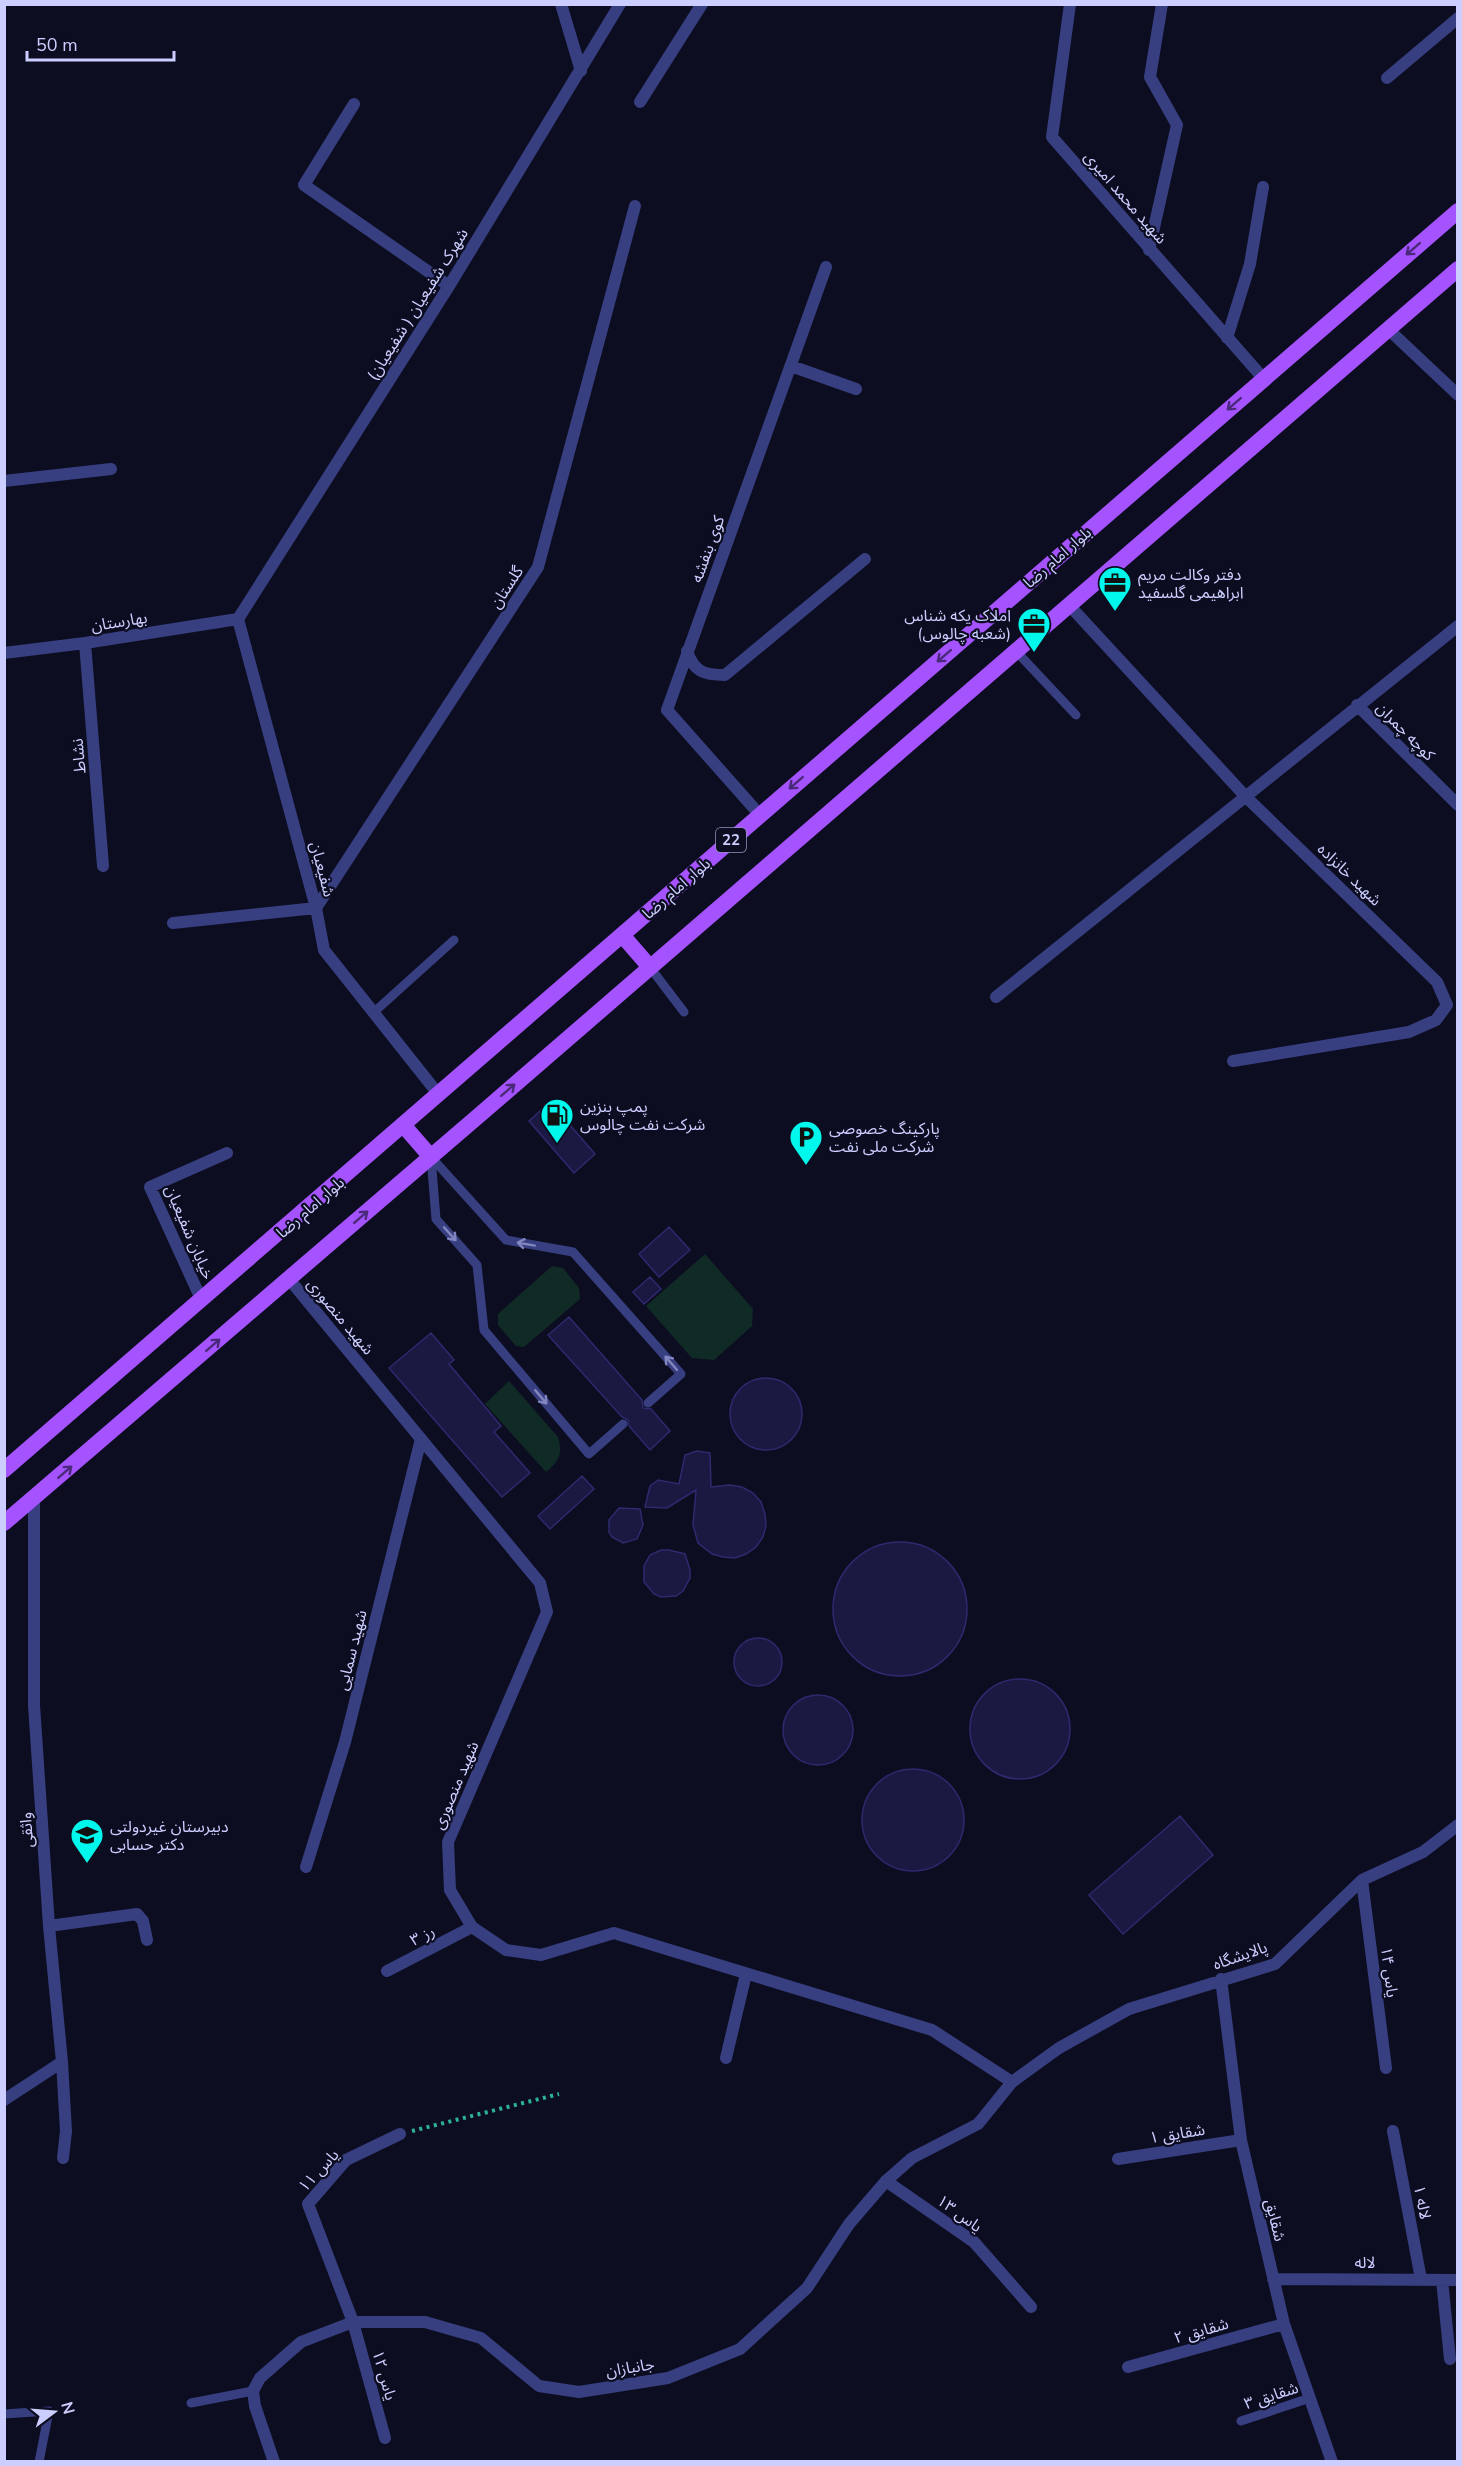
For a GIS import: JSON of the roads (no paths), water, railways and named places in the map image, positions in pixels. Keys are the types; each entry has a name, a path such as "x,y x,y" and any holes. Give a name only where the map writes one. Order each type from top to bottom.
{"main road":[{"name":"بلوار امام رضا","path":"4,1470 1458,211"},
{"path":"4,1523 1458,269"},
{"path":"622,935 650,966"},
{"path":"404,1126 431,1157"}],"street":[{"path":"561,4 581,71"},
{"name":"شهرک شفیعیان ( شفیعیان)","path":"238,619 449,286 620,4"},
{"path":"640,102 702,4"},
{"name":"شهید محمد امیری","path":"1070,4 1052,137 1263,378"},
{"path":"1149,250 1177,125 1150,76 1162,4"},
{"path":"1387,78 1458,18"},
{"path":"354,104 304,185 449,286"},
{"path":"1227,338 1250,264 1263,187"},
{"name":"گلستان","path":"316,908 538,567 635,206"},
{"name":"کوی بنفشه","path":"760,815 667,710 826,267"},
{"path":"1388,329 1458,395"},
{"path":"791,366 856,389"},
{"path":"4,481 111,469"},
{"path":"687,651 692,665 707,675 725,675 865,559"},
{"name":"شهید خانزاده","path":"1069,605 1246,797 1437,982 1447,1005 1436,1020 1409,1032 1233,1061"},
{"name":"شفیعیان","path":"238,619 316,908 324,950 439,1095"},
{"name":"بهارستان","path":"4,653 85,644 238,619"},
{"path":"996,997 1458,626"},
{"name":"نشاط","path":"85,644 103,866"},
{"name":"کوچه چمران","path":"1357,705 1458,805"},
{"path":"173,923 316,908"},
{"name":"خیابان شفیعیان","path":"201,1301 150,1187 227,1153"},
{"name":"شهید منصوری","path":"289,1279 540,1583 547,1612 448,1842 450,1890 472,1927 506,1950 541,1955 614,1933 932,2030 1012,2082"},
{"name":"شهید سمایی","path":"306,1867 345,1742 422,1439"},
{"name":"واثقی","path":"34,1498 34,1705 49,1926 62,2062 66,2131 63,2158"},
{"name":"پالایشگاه","path":"1012,2082 1059,2048 1129,2009 1275,1964 1362,1880 1423,1852 1458,1826"},
{"name":"یاس ۱۴","path":"1362,1880 1386,2068"},
{"path":"49,1926 137,1914 143,1921 147,1940"},
{"name":"رز ۳","path":"387,1971 472,1927"},
{"path":"726,2058 746,1974"},
{"name":"شقایق","path":"1221,1979 1241,2140 1284,2324 1332,2462"},
{"path":"4,2100 62,2062"},
{"name":"جانبازان","path":"253,2391 260,2378 301,2342 353,2322 425,2322 481,2338 539,2386 579,2392 668,2378 740,2349 807,2288 849,2224 886,2181 912,2158 978,2124 1012,2082"},
{"name":"لاله ۱","path":"1392,2132 1421,2279"},
{"name":"یاس ۱۱","path":"353,2322 308,2204 346,2160 400,2134"},
{"name":"شقایق ۱","path":"1118,2159 1241,2140"},
{"name":"یاس ۱۳","path":"886,2181 974,2242 1031,2307"},
{"name":"لاله","path":"1273,2279 1458,2280"},
{"path":"1442,2280 1450,2359"},
{"name":"یاس ۱۲","path":"353,2322 386,2438"},
{"name":"شقایق ۲","path":"1128,2367 1284,2324"},
{"path":"253,2391 255,2406 274,2462"}],"lane":[{"path":"1016,650 1076,715"},
{"path":"373,1013 454,940"},
{"path":"650,966 684,1012"},
{"path":"431,1157 507,1240 573,1252 681,1374 648,1403"},
{"path":"431,1157 436,1219 477,1264 484,1330 589,1454 624,1424"},
{"path":"191,2403 253,2391"},
{"name":"شقایق ۳","path":"1241,2421 1310,2398"},
{"path":"4,2414 49,2411 39,2462"}],"place":[{"name":"دفتر وکالت مریم ابراهیمی گلسفید","path":"1115,612"},
{"name":"املاک یکه شناس (شعبه چالوس)","path":"1034,653"},
{"name":"پمپ بنزین شرکت نفت چالوس","path":"557,1144"},
{"name":"پارکینگ خصوصی شرکت ملی نفت","path":"806,1166"},
{"name":"دبیرستان غیردولتی دکتر حسابی","path":"87,1864"}]}
